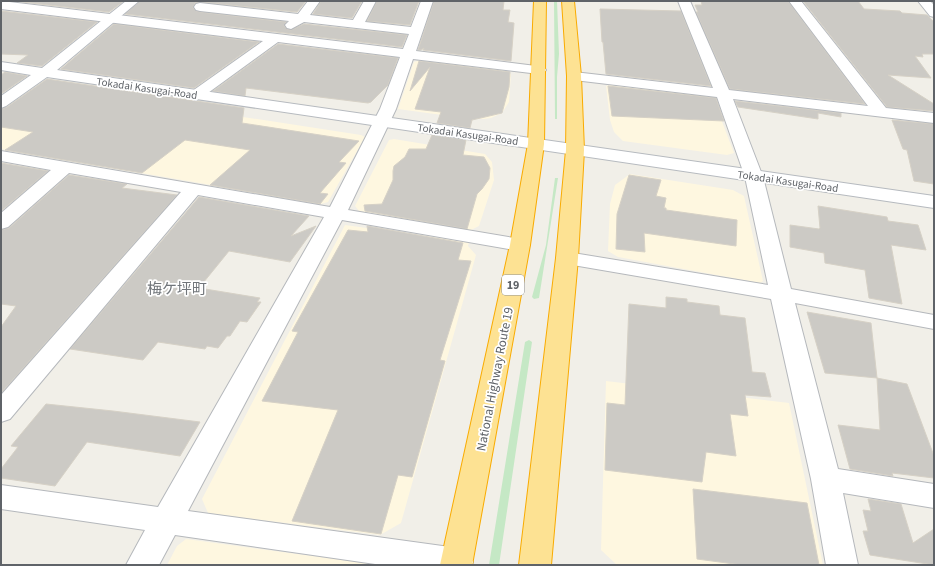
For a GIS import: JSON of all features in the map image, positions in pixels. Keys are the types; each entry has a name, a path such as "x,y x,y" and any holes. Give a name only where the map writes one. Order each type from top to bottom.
{"highway":[{"name":"National Highway Route 19","path":"456,564 520,245 536,144 540,1"},
{"path":"535,565 567,258 575,150 574,76 568,1"}],"street":[{"path":"32,8 43,1"},
{"path":"1,103 44,73 133,1"},
{"path":"196,95 302,18 314,1"},
{"path":"357,24 370,1"},
{"path":"142,565 336,214 376,135 388,109 427,1"},
{"path":"684,1 723,93 754,177 826,479 842,565"},
{"path":"795,1 881,112"},
{"path":"924,1 934,13"},
{"path":"166,25 202,4 302,18 416,31"},
{"path":"1,5 539,70"},
{"name":"Tokadai Kasugai-Road","path":"1,66 754,177 934,202"},
{"path":"574,76 934,118"},
{"path":"1,156 520,245"},
{"path":"1,223 64,167"},
{"path":"1,412 193,190"},
{"path":"567,258 781,294 934,322"},
{"path":"826,479 934,496"},
{"path":"1,497 456,564"}],"shaded area":[{"path":"421,60 503,70 511,74 509,102 502,113 491,118 484,119 398,109 414,62"},
{"path":"614,84 707,95 713,98 734,153 727,155 623,141 614,132 610,120 606,86"},
{"path":"41,86 361,135 365,137 328,202 321,204 1,149 1,111"},
{"path":"394,139 485,154 492,162 494,180 479,226 469,231 359,211 355,206 389,140"},
{"path":"630,174 733,190 744,196 763,281 760,283 618,257 608,251 610,204 615,185"},
{"path":"345,225 469,242 468,246 476,255 401,523 380,535 208,513 202,499"},
{"path":"606,381 789,403 823,565 617,565 601,550"},
{"path":"186,539 372,565 167,565 177,546"}],"green space":[{"path":"554,1 557,1 559,54 557,77 557,119 555,119"},
{"path":"555,178 558,178 539,298 534,299 532,297 546,245"},
{"path":"529,340 532,342 499,565 489,565 525,342"}],"building":[{"path":"14,1 124,1 109,12"},
{"path":"140,1 306,1 297,12 200,2 195,3 193,8 200,12 286,22 284,26 291,30 304,24 407,35 402,47 125,14"},
{"path":"321,1 362,1 352,18 313,14"},
{"path":"377,1 419,1 410,25 367,21"},
{"path":"434,1 504,1 503,10 510,10 508,22 514,23 511,61 423,50 424,48 418,50"},
{"path":"701,1 788,1 865,104 730,89 696,12 698,12 695,5 702,5"},
{"path":"803,1 858,1 864,9 900,11 902,13 927,15 934,22 934,54 922,54 923,57 915,56 931,78 888,75 934,104 934,111 887,107"},
{"path":"600,9 681,11 711,86 606,74"},
{"path":"1,11 97,22 42,66 17,63 28,55 1,54"},
{"path":"114,24 259,42 194,88 61,69"},
{"path":"278,44 398,58 388,85 371,102 368,103 246,88 245,96 213,91"},
{"path":"419,61 510,72 509,87 502,113 472,120 470,128 437,123 441,112 415,109 430,67 410,91"},
{"path":"5,72 27,76 1,94 1,75"},
{"path":"47,79 244,108 242,123 359,141 339,162 346,163 320,193 328,194 320,204 210,185 250,150 185,140 142,173 5,150 33,132 1,127 1,109 7,107"},
{"path":"608,86 716,98 724,121 612,116"},
{"path":"735,101 841,113 841,117 818,113 818,119 738,107"},
{"path":"892,120 934,124 934,184 914,181 907,150 903,149"},
{"path":"432,135 466,140 463,155 484,157 490,168 489,179 477,194 467,229 365,211 364,205 382,204 393,180 394,166 405,157 409,149 426,149"},
{"path":"1,163 48,171 1,211"},
{"path":"69,175 127,184 122,188 177,195 1,393 1,327 16,306 1,304 1,230 9,228"},
{"path":"629,175 661,180 656,196 666,198 664,208 666,208 666,210 737,220 736,246 644,233 645,252 616,249 617,214"},
{"path":"199,197 309,216 291,236 316,226 290,262 229,251 199,288 260,298 257,302 261,302 247,322 240,321 230,336 227,336 218,348 207,346 205,349 158,342 143,360 70,349"},
{"path":"818,206 887,217 888,221 918,225 926,250 891,245 902,304 869,298 865,270 825,263 824,253 790,247 790,225 820,228"},
{"path":"367,226 463,243 458,260 471,261 440,360 445,361 412,477 398,475 381,534 292,521 338,410 262,401 298,332 292,331 348,230 368,232"},
{"path":"666,297 687,299 687,302 719,306 720,315 745,318 752,372 765,373 771,397 745,395 748,416 730,414 736,456 706,452 702,482 605,470 607,403 625,405 629,304 666,308"},
{"path":"807,312 871,323 877,378 825,373"},
{"path":"877,378 907,384 934,456 934,478 892,473 893,476 850,469 838,425 880,430"},
{"path":"46,404 200,422 180,456 87,442 55,486 1,478 1,469 18,447 11,446"},
{"path":"693,489 807,503 819,565 742,565 697,559"},
{"path":"868,499 901,504 913,543 934,529 934,565 870,555 863,531 868,531 863,510 871,511"}],"district":[{"name":"梅ケ坪町","path":"177,289"}]}
